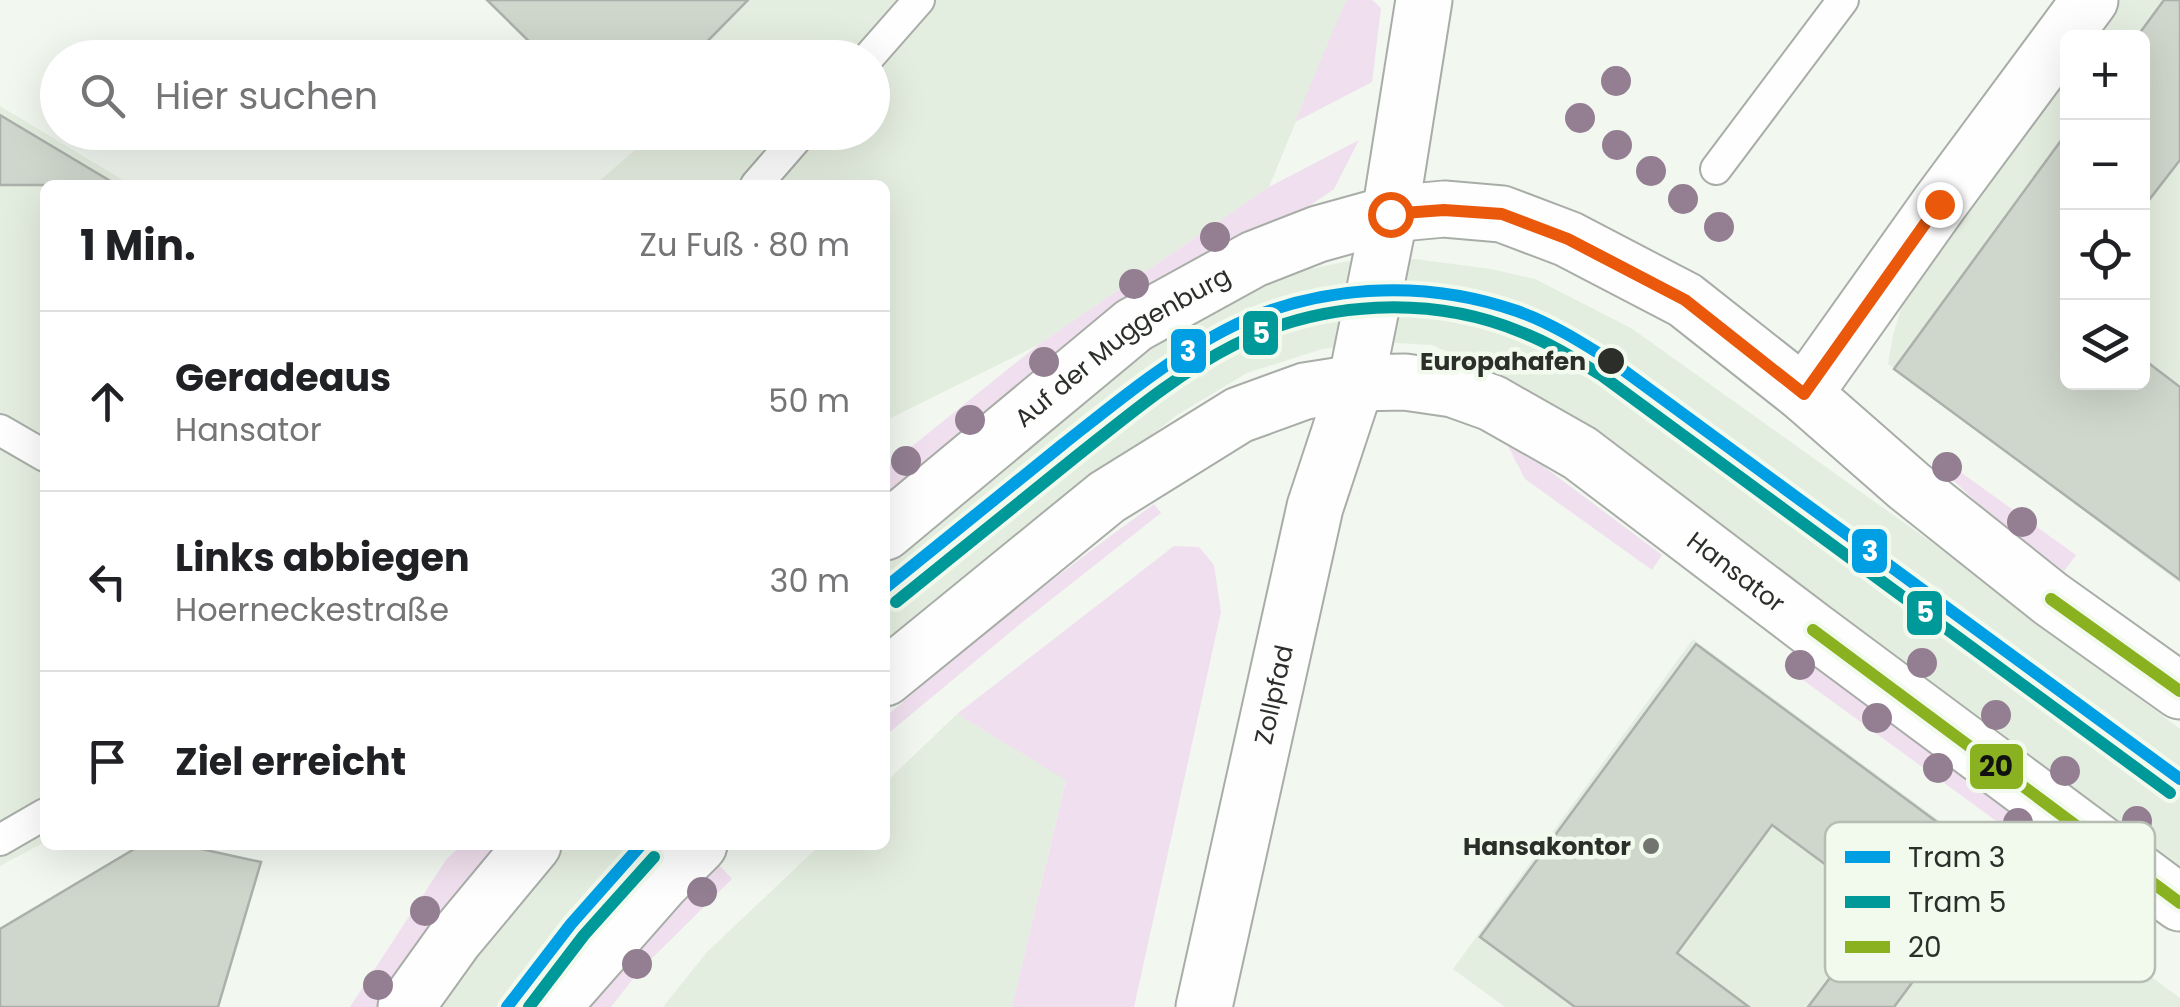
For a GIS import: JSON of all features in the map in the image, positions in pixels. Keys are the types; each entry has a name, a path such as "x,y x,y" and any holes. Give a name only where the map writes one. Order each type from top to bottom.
{"street":[{"name":"Zollpfad","path":"1204,1007 1316,507 1356,384 1390,214 1424,0"},
{"path":"1804,394 2090,0"},
{"path":"1390,214 1444,210 1502,214 1568,239 1685,300 2051,599 2180,691"},
{"name":"Auf der Muggenburg","path":"890,528 1134,326 1254,259 1318,234 1390,214"},
{"name":"Hansator","path":"1356,384 1405,382 1453,388 1492,403 1580,453 2070,822"},
{"path":"890,674 1107,498 1239,415 1305,391 1356,384"},
{"path":"406,1007 454,940 529,850"},
{"path":"552,1007 695,850"},
{"name":"Hansator","path":"2155,885 2180,904"}],"lane":[{"path":"884,40 919,0"},
{"path":"1716,169 1843,0"},
{"path":"760,180 786,150"},
{"path":"0,430 40,453"},
{"path":"0,840 40,817"}],"shaded area":[{"path":"537,0 1346,0 1269,187 1038,345 890,419 890,180 601,180 635,150 890,150 890,40 577,40"},
{"path":"1346,0 1372,0 1381,8 1372,82 1295,122"},
{"path":"2120,0 2180,0 2180,583 1888,364 1902,306 2060,84 2060,390 2150,390 2150,30 2098,30"},
{"path":"0,106 40,130 40,150 73,150 123,180 40,180 40,845 0,866"},
{"path":"1359,140 1334,189 1290,219 1213,248 1141,290 890,494 890,464 1038,345 1269,187"},
{"path":"1415,259 1535,279 1631,328 1955,559 2180,729 2180,867 2155,849 2155,822 2119,822 1579,425 1523,388 1432,345 1380,342 1322,349 1247,373 1177,415 890,648 890,556 1167,330 1211,306 1290,273 1354,260"},
{"path":"1508,446 1543,466 1662,555 1652,570 1525,479"},
{"path":"1945,461 2076,555 2064,571 1999,523 1939,467"},
{"path":"1154,504 1161,513 890,732 890,713"},
{"path":"1174,546 1199,547 1214,565 1221,612 1134,1007 1012,1007 1066,780 957,714"},
{"name":"Hansakontor","path":"1693,639 1941,822 1825,822 1825,982 2155,980 2180,998 2180,1007 1505,1007 1453,969"},
{"path":"1795,651 2028,822 1998,822 1784,666"},
{"path":"957,714 1066,779 1012,1007 663,1007 707,952 815,850 890,850 890,778"},
{"path":"456,850 496,850 382,1007 350,1007"},
{"path":"562,850 657,850 629,877 527,1007 436,1007"},
{"path":"718,864 732,879 639,971 611,1007 590,1007 630,952"}],"building":[{"path":"487,0 748,0 709,40 528,40"},
{"path":"2164,0 2180,0 2180,160 2150,199 2150,30 2142,30"},
{"path":"0,115 40,139 40,150 58,150 109,180 40,180 40,185 0,185"},
{"path":"2060,142 2060,390 2150,390 2150,364 2180,387 2180,580 1894,369"},
{"name":"Hansakontor","path":"1696,644 1937,822 1825,822 1825,864 1772,825 1677,953 1749,1007 1575,1007 1480,937"},
{"path":"133,850 206,850 261,862 218,1007 0,1007 0,929"},
{"name":"Hansakontor","path":"1827,982 1913,982 1894,1007 1808,1007"}],"tram line":[{"name":"3","path":"890,584 1120,399 1223,331 1258,315 1331,295 1406,290 1444,294 1481,300 1530,316 1611,361 2180,779"},
{"name":"5","path":"896,602 1151,398 1234,345 1268,330 1339,311 1414,308 1450,312 1532,336 1601,375 2170,793"},
{"name":"3","path":"507,1007 571,924 637,850"},
{"name":"5","path":"529,1007 584,935 654,857"}],"transit line":[{"name":"20","path":"2051,599 2180,691"},
{"name":"20","path":"1813,630 2071,822"},
{"name":"20","path":"2155,884 2180,903"}],"place":[{"name":"Europahafen","path":"1611,361"},
{"name":"Hansakontor","path":"1651,846"}],"route":[{"path":"1390,214 1444,210 1502,214 1568,239 1685,300 1804,394 1939,204"}]}
